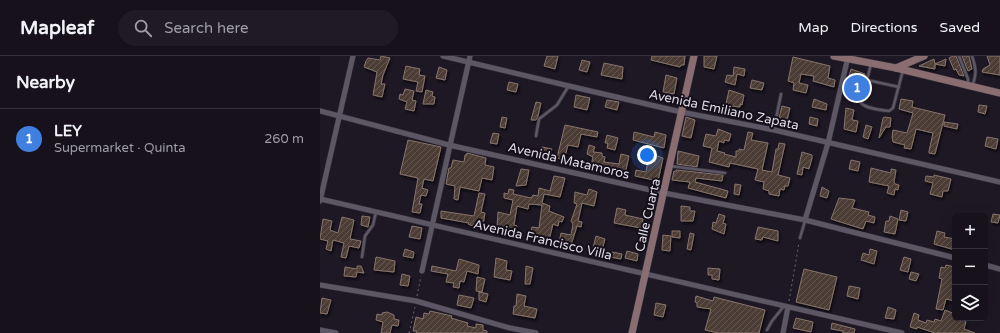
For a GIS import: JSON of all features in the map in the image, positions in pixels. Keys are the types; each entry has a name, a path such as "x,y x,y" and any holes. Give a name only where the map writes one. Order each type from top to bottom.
{"street":[{"path":"320,200 338,116 353,56"},
{"name":"Avenida Emiliano Zapata","path":"443,56 469,58 569,86 681,112 774,130 1000,182"},
{"name":"Calle Cuarta","path":"632,333 694,56"},
{"path":"834,56 899,69 1000,93"},
{"path":"899,69 924,56"},
{"path":"422,271 469,58"},
{"path":"805,220 828,143 848,58"},
{"name":"Avenida Matamoros","path":"320,111 449,145 664,193 805,220 952,257"},
{"name":"Avenida Francisco Villa","path":"320,200 902,333"},
{"path":"988,266 1000,269"},
{"path":"320,284 416,301 536,333"},
{"path":"783,333 786,306"},
{"path":"320,330 336,333"}],"lane":[{"path":"959,56 970,86"},
{"path":"970,86 977,75 977,69 972,56"},
{"path":"871,63 861,103 863,106 878,110 891,110 898,87 899,69"},
{"path":"867,80 898,87"},
{"path":"536,136 539,119 557,104 569,86"},
{"path":"774,130 781,94"},
{"path":"670,166 725,173"},
{"path":"362,258 365,236 373,225 376,212"},
{"path":"800,238 805,220"},
{"path":"767,330 772,321 786,306"}],"path":[{"path":"786,306 800,238"}],"building":[{"path":"381,56 390,58 381,84 385,84 382,97 373,95 377,72 364,67 368,58 380,60"},
{"path":"547,56 558,56 555,69 544,66"},
{"path":"652,56 685,56 684,65 681,65 680,67 651,60"},
{"path":"704,56 717,56 714,69 704,67"},
{"path":"956,56 964,76 959,75 956,69 954,70 949,58"},
{"path":"962,56 969,56 972,69 968,71"},
{"path":"987,56 1000,56 1000,75 982,72 983,69 990,65"},
{"path":"793,57 830,66 828,78 835,80 834,87 813,81 814,76 801,74 799,83 808,85 806,93 793,90 794,83 788,81"},
{"path":"934,59 935,69 919,66"},
{"path":"946,59 945,66 935,64"},
{"path":"582,60 590,62 587,72 579,70"},
{"path":"604,63 623,67 622,79 601,75"},
{"path":"406,66 420,69 419,75 425,76 422,92 416,91 418,82 403,79"},
{"path":"439,67 447,70 445,80 436,78"},
{"path":"734,67 745,69 744,76 737,74 735,85 725,82 727,75 733,76"},
{"path":"851,69 865,74 864,82 863,79 849,76"},
{"path":"666,75 677,78 674,94 663,92"},
{"path":"752,80 764,83 762,90 750,88"},
{"path":"509,82 518,84 516,92 507,90"},
{"path":"405,89 414,91 412,100 416,101 414,111 405,109 407,102 399,99 400,94 403,95"},
{"path":"426,90 433,92 432,96 435,97 434,104 423,104"},
{"path":"729,90 744,95 742,105 740,104 740,107 731,106 730,110 725,109"},
{"path":"576,95 590,98 587,110 574,107"},
{"path":"814,99 827,104 826,110 812,107"},
{"path":"901,99 913,101 912,107 945,115 935,154 929,153 933,133 916,129 911,149 904,148 905,145 893,142 893,130 907,133 913,113 899,109"},
{"path":"607,100 619,102 617,110 605,107"},
{"path":"536,102 541,103 538,116 536,120 531,120"},
{"path":"979,105 987,106 985,114 978,112"},
{"path":"782,106 790,108 787,120 779,118"},
{"path":"846,108 854,110 852,120 858,121 856,132 844,129"},
{"path":"502,117 507,118 505,128 500,127"},
{"path":"686,117 695,120 691,138 682,136"},
{"path":"810,117 818,119 817,126 809,124"},
{"path":"883,118 891,118 890,127 886,127 879,138"},
{"path":"944,122 958,124 957,129 944,126"},
{"path":"565,125 598,132 597,137 581,134 578,147 568,145 564,160 557,158"},
{"path":"866,125 872,127 868,139 863,137"},
{"path":"718,129 731,134 729,141 724,140 724,143 719,141 717,151 725,153 724,154 736,157 736,151 739,151 739,149 744,150 748,132 753,133 751,140 768,143 762,170 772,172 776,149 778,149 779,143 785,144 778,175 790,178 788,186 785,186 784,190 780,189 779,196 769,194 769,191 763,189 764,182 755,180 758,169 730,163 729,167 709,162 712,148 703,146 706,134 716,136"},
{"path":"634,132 654,137 655,132 666,135 664,148 633,140"},
{"path":"493,133 499,134 497,144 490,143"},
{"path":"607,135 618,138 615,150 607,148 608,143 605,143"},
{"path":"987,137 998,139 996,149 985,146"},
{"path":"408,140 441,147 433,181 424,179 422,188 428,190 426,196 421,195 419,204 422,204 420,213 412,212 418,178 400,174"},
{"path":"589,145 595,147 593,152 602,153 602,156 605,157 604,162 619,164 621,154 629,156 625,174 591,166 593,157 587,154"},
{"path":"542,147 552,149 550,155 540,153"},
{"path":"678,151 699,156 697,167 677,164"},
{"path":"802,152 812,155 812,158 809,169 803,167 802,175 797,174"},
{"path":"467,153 486,158 485,165 494,167 492,180 482,178 479,191 460,187 458,200 454,199 455,186 446,184 449,168 451,168 453,160 464,162 465,155"},
{"path":"657,156 663,158 658,181 635,176 636,170 646,172 648,160 655,162"},
{"path":"851,160 860,162 858,171 849,169"},
{"path":"871,168 891,173 891,169 896,170 894,182 895,184 899,185 898,190 895,189 894,195 887,193 889,186 869,182"},
{"path":"521,169 529,170 526,185 516,186"},
{"path":"676,170 723,175 722,181 696,178 695,182 728,191 726,198 688,188 690,182 672,180 674,171 676,172"},
{"path":"934,175 951,179 948,191 943,191 942,197 930,194 933,183 925,181 926,176 934,177"},
{"path":"554,176 565,178 560,197 544,194 542,203 550,206 549,211 564,217 562,222 559,221 558,226 553,224 549,240 529,237 532,227 539,228 542,205 529,204 528,209 517,206 514,225 517,226 515,233 497,227 498,212 510,215 513,200 504,198 504,193 508,194 509,189 514,190 513,194 531,198 533,195 538,196 539,188 550,191"},
{"path":"735,184 741,185 739,195 734,194"},
{"path":"822,187 829,191 827,198 820,196"},
{"path":"589,189 597,192 594,206 582,203 578,221 582,222 581,227 577,226 571,245 559,243 561,233 571,235 573,224 571,221 577,204 574,203 575,192 587,195"},
{"path":"479,193 485,194 481,212 485,213 483,225 473,224 473,226 468,224 469,223 441,218 441,211 474,216"},
{"path":"839,198 855,200 852,208 869,212 868,215 875,217 874,223 866,221 863,229 831,219"},
{"path":"681,206 690,207 690,211 695,211 693,221 681,221"},
{"path":"617,208 626,210 625,215 643,219 641,228 614,223"},
{"path":"901,210 908,212 906,221 899,220"},
{"path":"719,214 725,216 723,223 726,224 724,234 712,229 713,222 716,223"},
{"path":"993,214 1000,215 998,223 991,222"},
{"path":"362,216 370,217 368,227 361,225"},
{"path":"890,216 898,219 895,234 884,232 886,221 889,221"},
{"path":"342,217 354,220 350,239 361,241 359,248 349,246 346,258 341,257 344,243 333,240 331,251 326,249 328,241 320,239 323,219 332,221 330,230 338,233"},
{"path":"412,226 422,228 420,239 409,237"},
{"path":"758,227 778,231 778,241 763,237 762,240 755,239"},
{"path":"672,231 680,231 680,238 672,237"},
{"path":"937,231 945,233 944,237 952,238 952,249 934,244"},
{"path":"690,233 694,234 691,250 687,249"},
{"path":"663,235 671,236 670,251 662,250"},
{"path":"596,236 605,239 602,250 593,248"},
{"path":"405,249 414,252 413,258 403,256"},
{"path":"870,249 877,251 874,264 861,260 863,253 869,255"},
{"path":"627,251 638,254 637,261 625,258"},
{"path":"612,252 622,254 621,259 610,257"},
{"path":"376,257 395,261 394,272 374,270"},
{"path":"904,257 911,259 908,272 900,270"},
{"path":"496,258 507,261 506,270 512,271 510,280 494,277"},
{"path":"459,259 479,265 478,274 467,271 464,282 460,281 459,288 453,287 454,283 446,282 448,274 431,271 432,266 456,271"},
{"path":"946,265 952,266 952,300 946,299 943,310 936,309 942,279 939,278 941,267 945,268"},
{"path":"357,266 361,266 364,273 357,272 356,277 344,276 345,267 357,269"},
{"path":"526,266 533,268 530,284 525,284"},
{"path":"708,268 720,269 719,280 712,279 712,275 708,275"},
{"path":"804,269 837,277 829,310 796,302"},
{"path":"911,272 919,274 916,281 909,279"},
{"path":"402,274 410,276 408,286 400,285"},
{"path":"477,277 485,279 482,292 476,291"},
{"path":"849,286 860,288 858,299 847,296"},
{"path":"479,292 488,294 486,302 479,300"},
{"path":"517,294 526,296 524,306 537,309 535,318 513,314 514,306 516,306"},
{"path":"459,295 474,298 471,308 457,305"},
{"path":"696,296 713,301 714,297 765,310 759,333 718,333 705,330 711,309 697,307 697,303 695,302"},
{"path":"322,298 331,300 327,314 320,313"},
{"path":"656,303 666,305 663,317 654,315"},
{"path":"888,307 896,310 894,319 885,318"},
{"path":"945,310 952,313 952,321 964,321 966,322 964,329 975,333 935,333 917,327 917,329 910,327 914,313 919,315 918,320 926,323 927,320 934,322 935,319 941,321"},
{"path":"430,311 452,316 451,318 468,323 467,326 476,328 476,324 483,325 483,330 487,331 487,333 416,333 417,331 413,331 416,317 423,319 424,313 429,314"},
{"path":"387,312 394,315 394,319 399,320 398,326 392,325 390,333 381,333 383,322 376,320 377,314 382,315 382,313"},
{"path":"796,318 813,322 811,332 793,328"},
{"path":"832,323 855,329 854,333 843,333 843,331 831,329"}],"place":[{"name":"LEY","path":"857,88"}]}
